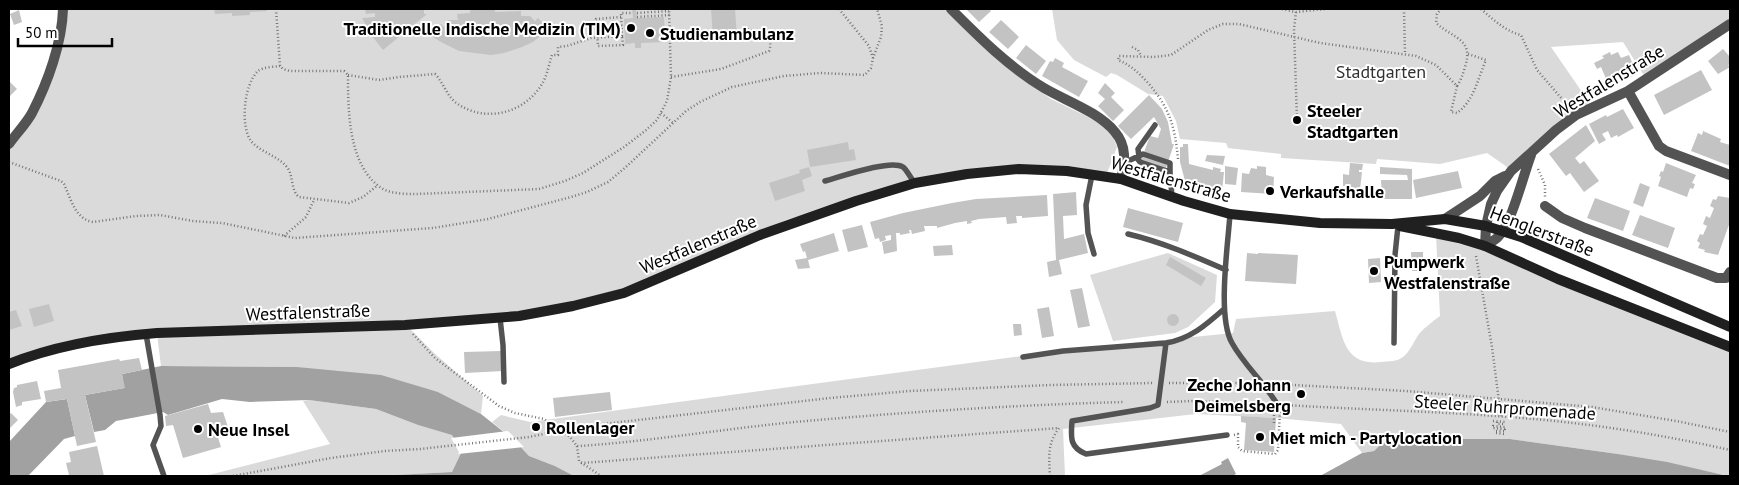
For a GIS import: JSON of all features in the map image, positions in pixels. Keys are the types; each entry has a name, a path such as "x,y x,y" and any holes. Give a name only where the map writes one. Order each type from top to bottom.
{"main road":[{"name":"Westfalenstraße","path":"9,364 80,342 146,334 404,325 519,316 573,306 624,292 790,224 856,201 915,183 967,174 1019,169 1067,171 1121,179 1172,197 1230,214 1320,223 1395,225"},
{"name":"Henglerstraße","path":"1395,225 1445,219 1503,231 1730,327"},
{"name":"Henglerstraße","path":"1395,225 1459,238 1486,246 1558,279 1730,347"}],"street":[{"path":"9,144 31,114 51,68 63,26 63,9"},
{"path":"951,9 1015,68 1044,88 1103,121 1116,133 1124,148 1121,179"},
{"name":"Westfalenstraße","path":"1445,219 1480,196 1495,181 1506,176 1576,115 1628,91 1730,24"},
{"path":"1628,91 1659,146 1666,151 1730,175"},
{"name":"Westfalenstraße","path":"1486,246 1503,231 1532,153"},
{"name":"Westfalenstraße","path":"1486,246 1486,226 1491,204 1506,176"},
{"name":"Henglerstraße","path":"1545,206 1562,218 1717,278 1726,278 1730,272"},
{"path":"1509,218 1521,237"}],"lane":[{"path":"1138,157 1138,149 1155,125"},
{"path":"1124,163 1143,154 1170,163 1172,197"},
{"path":"825,181 892,164 904,168 915,183"},
{"path":"1092,174 1086,205 1088,233 1094,254"},
{"path":"1230,214 1224,309 1228,332 1232,342 1277,404"},
{"path":"1394,343 1395,225"},
{"path":"1128,234 1149,238 1226,270"},
{"path":"1023,357 1178,341 1192,334 1224,309"},
{"path":"500,318 504,382"},
{"path":"146,334 161,426 153,445 164,476"},
{"path":"1166,343 1158,405 1072,421 1073,444 1077,450 1086,454 1228,435"}],"path":[{"path":"276,9 280,66"},
{"path":"839,9 869,46 873,58"},
{"path":"9,162 64,184 76,212 86,221 93,222 160,215 222,223 295,238 433,228 488,219 571,197 608,182 628,166 673,123 700,102 732,87 784,76 820,73 862,76 870,71 878,48 882,26 877,9"},
{"path":"1282,9 1296,12 1325,9"},
{"path":"1404,9 1405,54"},
{"path":"1441,9 1437,14 1436,23 1461,41 1466,47 1468,54 1461,81 1457,86 1451,112 1457,113 1464,108 1486,60 1468,54"},
{"path":"1481,9 1512,33 1521,35 1537,70 1569,107"},
{"path":"637,12 669,12"},
{"path":"348,75 350,117 354,145 361,164 378,185 388,191 417,194 536,190 552,186 583,172 624,147 657,120 667,101 671,77 669,12"},
{"path":"637,17 669,12"},
{"path":"1296,12 1297,120"},
{"path":"621,17 596,19 598,46 623,45 621,13 632,13"},
{"path":"1177,140 1167,109 1159,96 1140,73 1118,60 1119,56 1170,55 1208,30 1223,24 1248,26 1320,43 1405,54 1428,60 1445,73 1457,86"},
{"path":"596,28 622,26"},
{"path":"671,77 721,69 769,51 771,46 763,34 746,29"},
{"path":"378,185 363,197 349,203 314,200 296,195 285,164 254,144 247,134 245,104 249,82 257,72 262,69 280,66 290,72 337,70 344,71 348,75 379,80 436,75 443,88 455,102 474,112 496,114 517,108 532,98 543,83 552,55 558,54 558,47 597,38 622,36"},
{"path":"1132,47 1138,50 1141,57"},
{"path":"661,113 673,123"},
{"path":"1532,153 1545,185 1545,206"},
{"path":"284,236 306,217 314,200"},
{"path":"1476,256 1489,328 1501,417"},
{"path":"404,325 435,358 492,401 515,413 544,419 570,437 577,446 578,459 581,463 601,476"},
{"path":"233,476 331,458 529,437 638,420 884,393 1051,385 1262,384 1406,391 1614,410 1730,432"},
{"name":"Steeler Ruhrpromenade","path":"1159,401 1192,400 1277,404 1560,422 1619,429 1730,450"},
{"path":"577,446 888,414 1036,405 1126,402"},
{"path":"1228,435 1238,434 1238,446 1242,452 1275,454 1278,450 1280,412"},
{"path":"1274,418 1274,423"},
{"path":"581,463 1059,428 1072,421"},
{"path":"1493,422 1501,426 1505,433"},
{"path":"1496,432 1501,426"},
{"path":"1050,476 1049,446 1059,428"}],"green space":[{"path":"65,9 947,9 1017,75 1051,99 1109,127 1117,147 1106,176 1019,169 915,183 786,220 624,292 519,316 157,331 9,364 9,150 33,113"},
{"name":"Stadtgarten","path":"1052,9 1730,9 1730,21 1645,77 1623,42 1551,47 1591,105 1510,169 1487,153 1440,164 1377,159 1376,164 1281,158 1281,154 1228,148 1226,143 1180,139 1176,121 1163,96 1148,94 1117,75 1111,73 1106,77 1074,60 1057,40"},
{"path":"1436,235 1473,244 1730,350 1730,476 1618,454 1510,439 1426,439 1399,444 1381,444 1374,451 1362,453 1341,424 1276,418 1196,414 1063,429 1065,476 574,476 529,456 515,441 492,422 501,415 530,422 1073,349 1233,333 1236,319 1335,311 1340,331 1353,355 1360,360 1369,362 1395,361 1405,355 1419,334 1440,316"},
{"path":"1168,253 1217,275 1215,302 1188,327 1175,333 1113,341 1090,275"},
{"path":"406,325 434,353 483,396 481,414 438,392 297,367 161,366 157,334"},
{"path":"309,400 376,409 418,425 453,435 462,451 452,472 377,476 205,476 330,444 303,401"}],"shaded area":[{"path":"161,366 297,367 381,375 438,392 481,414 515,441 529,456 574,476 377,476 452,472 462,451 452,435 418,425 376,409 309,400 250,402 222,399 168,415 163,412 116,421 105,430 94,432 85,395 124,388 122,374"},
{"path":"67,399 75,436 64,439 28,476 9,476 9,442 46,402"},
{"path":"1426,439 1510,439 1667,462 1728,476 1320,476 1362,453 1374,451 1381,444 1394,440 1399,444"},
{"path":"1228,458 1236,474 1232,476 1199,476 1222,464 1221,462"}],"pier":[{"path":"508,431 524,447 458,454 459,452 451,438"}],"building":[{"path":"214,9 267,9 267,11 250,12 250,15 232,16 232,13 215,14"},
{"path":"365,9 427,9 424,10 424,14 427,14 383,50 372,36 362,18 375,17 375,13 366,14"},
{"path":"470,9 495,9 495,12 521,11 521,16 530,16 535,21 538,18 549,29 533,42 522,47 491,55 459,51 431,36 441,24 444,27 448,20 458,20 457,14 470,13"},
{"path":"632,9 636,9 637,18 664,17 665,42 641,43 641,48 635,48 635,43 625,44 624,19 633,18"},
{"path":"711,9 735,9 737,37 713,38"},
{"path":"966,9 989,9 991,11 979,22"},
{"path":"19,10 22,22 14,25 10,14"},
{"path":"1001,20 1019,37 1008,49 989,32"},
{"path":"1026,45 1046,61 1036,74 1016,58"},
{"path":"1723,49 1730,57 1730,64 1728,65 1730,67 1718,74 1708,61"},
{"path":"1610,52 1611,55 1618,52 1621,58 1629,55 1637,74 1628,78 1626,74 1607,81 1601,67 1597,69 1594,63 1604,58 1602,56"},
{"path":"1055,58 1064,63 1062,67 1088,81 1079,97 1042,76 1050,61 1053,62"},
{"path":"1701,70 1712,90 1664,115 1654,95"},
{"path":"9,81 17,89 9,97"},
{"path":"1105,83 1115,93 1111,97 1124,110 1113,121 1098,106 1105,99 1098,93"},
{"path":"1149,95 1162,109 1168,122 1172,144 1174,144 1164,174 1139,166 1150,136 1158,138 1161,129 1154,117 1131,139 1118,126"},
{"path":"1623,109 1634,128 1618,137 1617,135 1611,138 1608,131 1602,134 1606,140 1599,144 1589,124"},
{"path":"1586,125 1595,141 1575,158 1580,164 1584,161 1599,181 1584,192 1570,173 1566,176 1549,154"},
{"path":"1703,131 1721,139 1720,142 1730,145 1730,166 1691,151 1698,133 1702,135"},
{"path":"848,142 849,150 854,149 856,160 810,167 807,150"},
{"path":"1183,144 1188,144 1189,164 1213,170 1213,167 1221,169 1220,172 1224,172 1222,191 1185,181 1180,162 1180,147 1183,147"},
{"path":"1207,155 1225,156 1223,165 1205,161"},
{"path":"1350,163 1363,164 1362,170 1359,170 1359,172 1362,172 1359,198 1347,197 1348,186 1343,186 1343,174 1349,175"},
{"path":"1666,163 1696,175 1692,183 1695,184 1693,189 1690,188 1687,197 1658,186 1661,177 1659,176 1661,171 1663,172"},
{"path":"1225,166 1238,168 1236,185 1225,184"},
{"path":"1257,166 1266,167 1266,175 1274,177 1273,194 1241,192 1242,173 1249,174 1251,168 1257,169"},
{"path":"809,167 812,176 802,180 805,191 775,201 769,183 800,173 799,170"},
{"path":"1380,167 1412,169 1412,199 1382,199 1381,180 1408,180 1407,175 1380,174"},
{"path":"1458,171 1462,188 1416,198 1413,180"},
{"path":"1640,183 1650,187 1643,207 1633,203"},
{"path":"1076,192 1077,215 1063,216 1064,239 1084,234 1088,253 1059,260 1062,274 1049,277 1047,262 1056,260 1053,194"},
{"path":"1047,195 1048,216 1022,218 1022,216 1016,216 1017,223 1007,224 1006,217 979,219 971,221 972,223 967,224 967,221 937,228 937,226 924,226 925,231 912,234 911,230 909,230 910,233 900,235 900,233 896,233 897,251 884,254 882,242 891,240 891,235 885,236 886,240 880,242 879,238 875,239 870,222 903,213 976,199"},
{"path":"1718,196 1730,198 1730,222 1718,255 1704,252 1705,250 1698,248 1700,243 1697,241 1700,234 1703,235 1707,226 1703,224 1706,216 1710,218 1714,208 1710,206 1713,199 1716,200"},
{"path":"1595,198 1630,211 1623,231 1587,218"},
{"path":"1128,208 1183,223 1178,242 1123,227"},
{"path":"1640,215 1675,228 1668,248 1632,235"},
{"path":"862,225 868,247 848,252 842,230"},
{"path":"834,233 839,251 808,260 810,268 798,269 795,260 807,258 800,244"},
{"path":"952,245 953,255 934,256 933,246"},
{"path":"1411,252 1423,252 1423,267 1419,267 1419,271 1412,271"},
{"path":"1247,253 1298,255 1296,284 1245,281"},
{"path":"1170,257 1206,278 1201,286 1166,265"},
{"name":"Pumpwerk Westfalenstraße","path":"1380,258 1381,282 1369,283 1368,259"},
{"path":"1082,288 1090,326 1078,328 1070,290"},
{"path":"49,304 54,321 34,327 29,309"},
{"path":"1049,307 1054,336 1042,338 1037,309"},
{"path":"16,310 22,326 9,330 9,312"},
{"path":"1171,314 1175,314 1179,320 1175,326 1171,326 1167,322 1167,318"},
{"path":"1013,324 1021,324 1022,335 1014,336"},
{"path":"501,351 503,371 465,373 464,352"},
{"path":"139,358 142,370 122,374 125,388 85,395 96,442 77,446 67,399 46,402 44,391 61,388 58,370 119,359 120,361"},
{"path":"37,381 41,399 22,402 22,405 16,407 14,388 17,385"},
{"path":"610,392 612,410 555,417 553,398"},
{"name":"Neue Insel","path":"208,404 211,413 223,412 228,427 216,431 221,447 183,458 173,425 166,426 165,416"},
{"path":"11,413 18,420 9,429 9,415"},
{"name":"Miet mich - Partylocation","path":"1241,416 1276,418 1274,452 1244,450 1246,423 1241,422"},
{"path":"97,446 104,476 69,475 66,463 71,462 69,452"}],"place":[{"name":"Traditionelle Indische Medizin (TIM)","path":"631,28"},
{"name":"Studienambulanz","path":"650,33"},
{"name":"Steeler Stadtgarten","path":"1297,120"},
{"name":"Verkaufshalle","path":"1270,191"},
{"name":"Pumpwerk Westfalenstraße","path":"1374,271"},
{"name":"Zeche Johann Deimelsberg","path":"1301,394"},
{"name":"Rollenlager","path":"536,427"},
{"name":"Neue Insel","path":"198,429"},
{"name":"Miet mich - Partylocation","path":"1260,437"}]}
